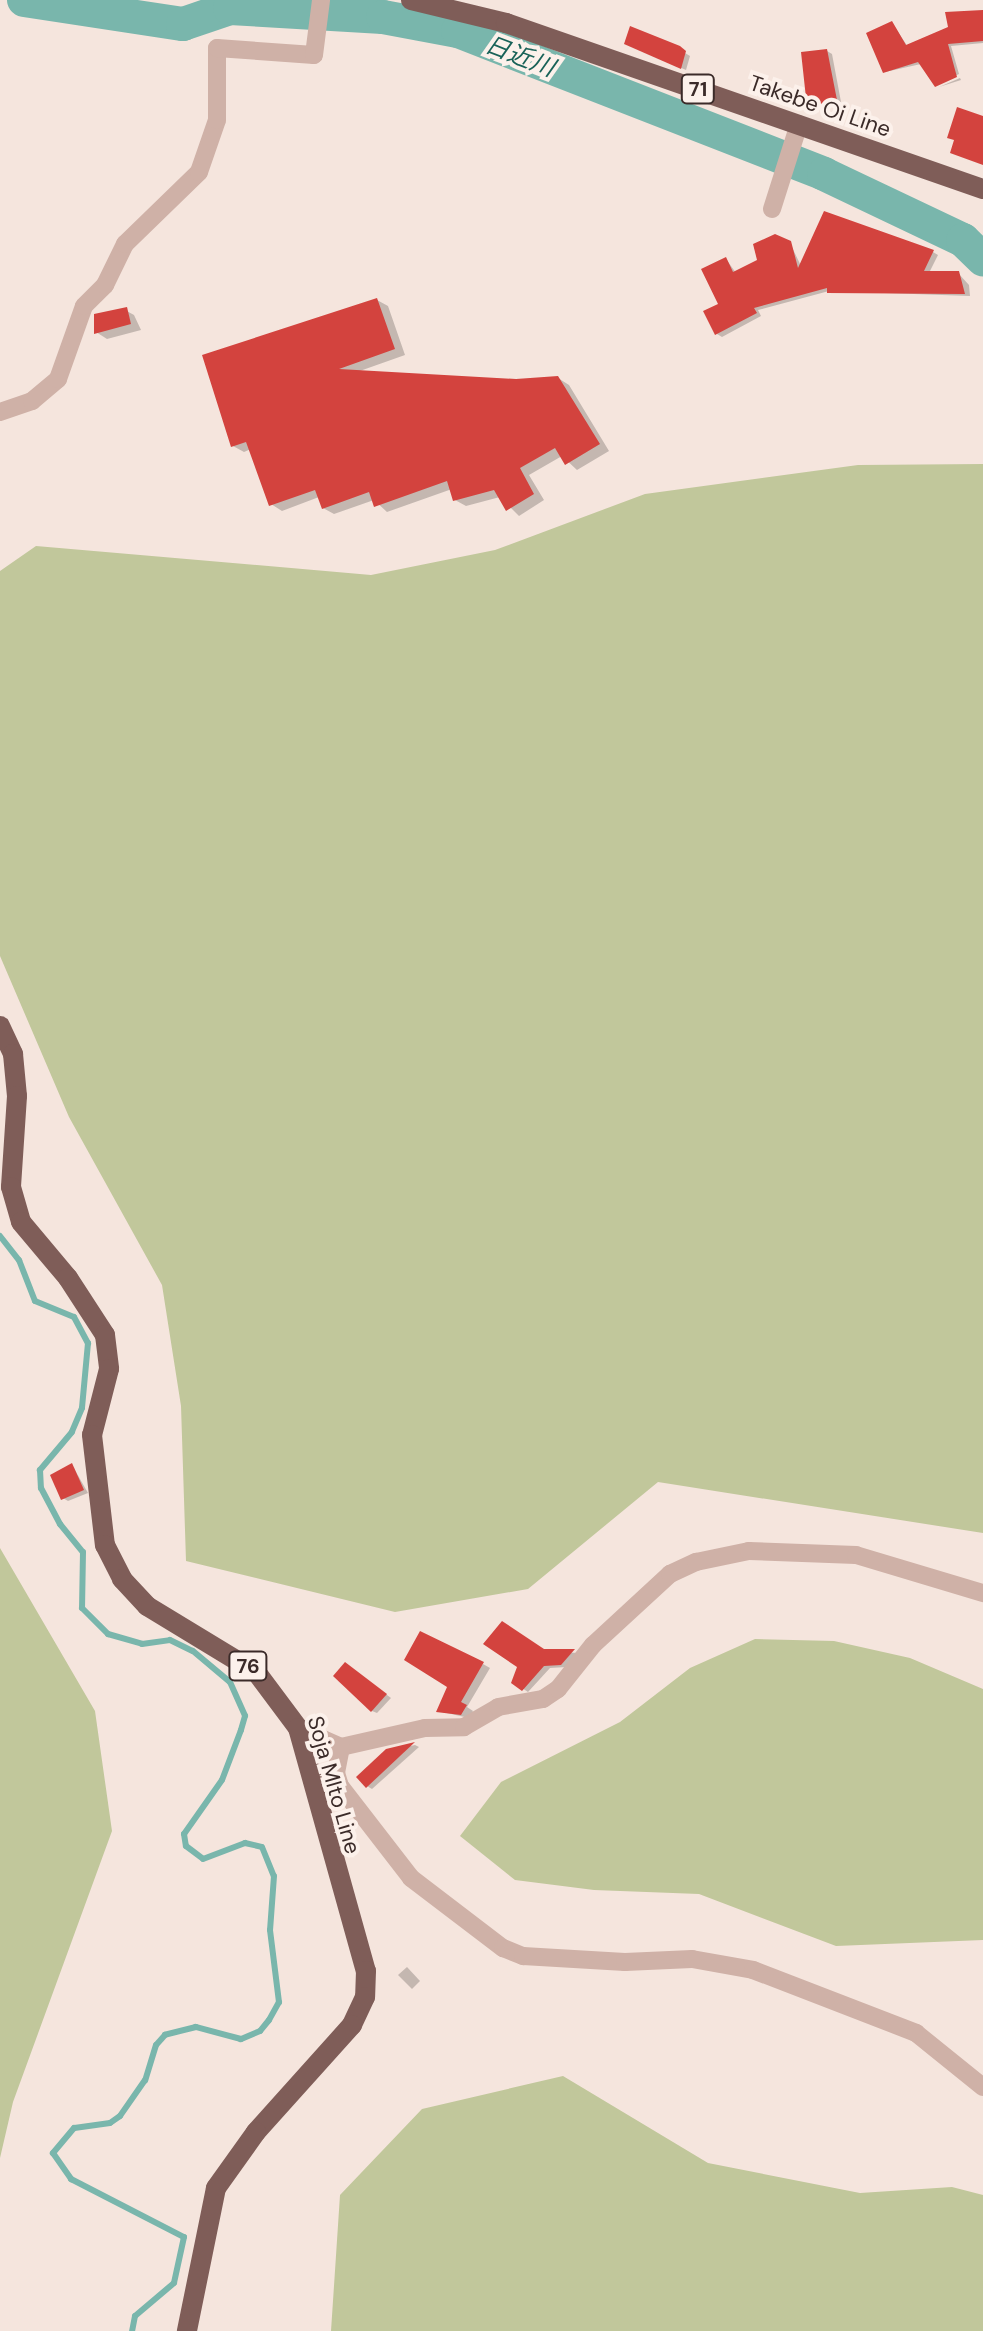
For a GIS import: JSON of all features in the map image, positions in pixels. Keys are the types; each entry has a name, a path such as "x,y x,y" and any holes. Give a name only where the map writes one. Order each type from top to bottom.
{"main road":[{"name":"Takebe Oi Line","path":"411,0 506,23 798,129 983,189"},
{"name":"Soja MIto Line","path":"0,1026 13,1054 17,1096 11,1187 21,1222 68,1278 105,1335 109,1369 92,1435 105,1545 122,1579 147,1606 257,1673 298,1728 366,1971 365,1997 352,2025 256,2132 216,2188 187,2331"}],"street":[{"path":"0,412 32,401 58,379 84,306 105,285 125,244 199,172 217,120 217,48 314,55 320,2"},
{"path":"772,209 798,129"},
{"path":"298,1728 341,1747 425,1728 464,1727 498,1707 543,1699 558,1689 593,1645 670,1574 696,1562 784,1549 856,1555 983,1593"},
{"path":"341,1747 336,1773 340,1786 411,1878 503,1948 523,1956 692,1959 753,1970 916,2033 983,2087"}],"green space":[{"path":"983,464 983,1533 658,1482 528,1589 395,1612 186,1561 181,1406 162,1285 69,1117 0,956 0,571 36,546 371,575 495,550 645,494 858,465"},
{"path":"0,1548 95,1711 112,1831 13,2102 0,2158"},
{"path":"755,1639 834,1641 910,1658 983,1689 983,1940 836,1946 699,1894 594,1890 515,1880 460,1836 501,1782 620,1722 690,1668"},
{"path":"563,2076 708,2163 860,2193 952,2187 983,2195 983,2331 331,2331 340,2195 422,2109"}],"building":[{"path":"983,10 983,41 948,44 957,77 935,87 918,62 883,73 866,33 892,21 906,45 948,27 945,12"},
{"path":"630,26 686,51 681,69 624,44"},
{"path":"827,49 837,100 820,104 819,99 806,98 801,52"},
{"path":"957,107 983,116 983,165 950,153 954,140 947,138"},
{"path":"824,211 934,250 924,271 959,271 965,294 827,293 827,288 754,308 757,313 715,335 703,311 718,304 701,269 726,257 733,272 757,260 753,244 775,234 791,241 798,268"},
{"path":"377,298 395,349 339,369 516,379 558,376 600,444 565,465 555,448 520,468 534,494 506,511 494,490 453,501 447,481 374,507 369,492 322,509 315,490 269,506 246,442 231,447 202,355"},
{"path":"127,307 131,324 94,334 94,314"},
{"path":"72,1463 84,1490 61,1500 50,1475"},
{"path":"502,1621 544,1649 575,1649 561,1665 544,1666 522,1691 511,1683 517,1667 483,1644"},
{"path":"420,1631 484,1662 461,1702 467,1705 461,1715 436,1712 447,1687 404,1660"},
{"path":"345,1662 387,1694 371,1712 333,1676"},
{"path":"415,1742 366,1788 356,1777 386,1749"}],"waterway":[{"name":"日近川","path":"24,0 183,24 230,8 383,17 458,31 824,174 963,240 983,259"},
{"path":"0,1236 19,1260 35,1301 74,1317 88,1343 82,1408 72,1432 40,1470 41,1488 60,1524 83,1552 82,1608 108,1634 142,1644 170,1640 193,1651 230,1682 245,1716 222,1780 184,1834 186,1846 203,1859 245,1843 262,1847 274,1876 270,1930 279,2002 269,2020 260,2031 241,2039 196,2027 165,2035 156,2045 145,2080 120,2116 110,2123 74,2128 53,2153 71,2179 184,2237 174,2283 135,2316 132,2331"}]}
